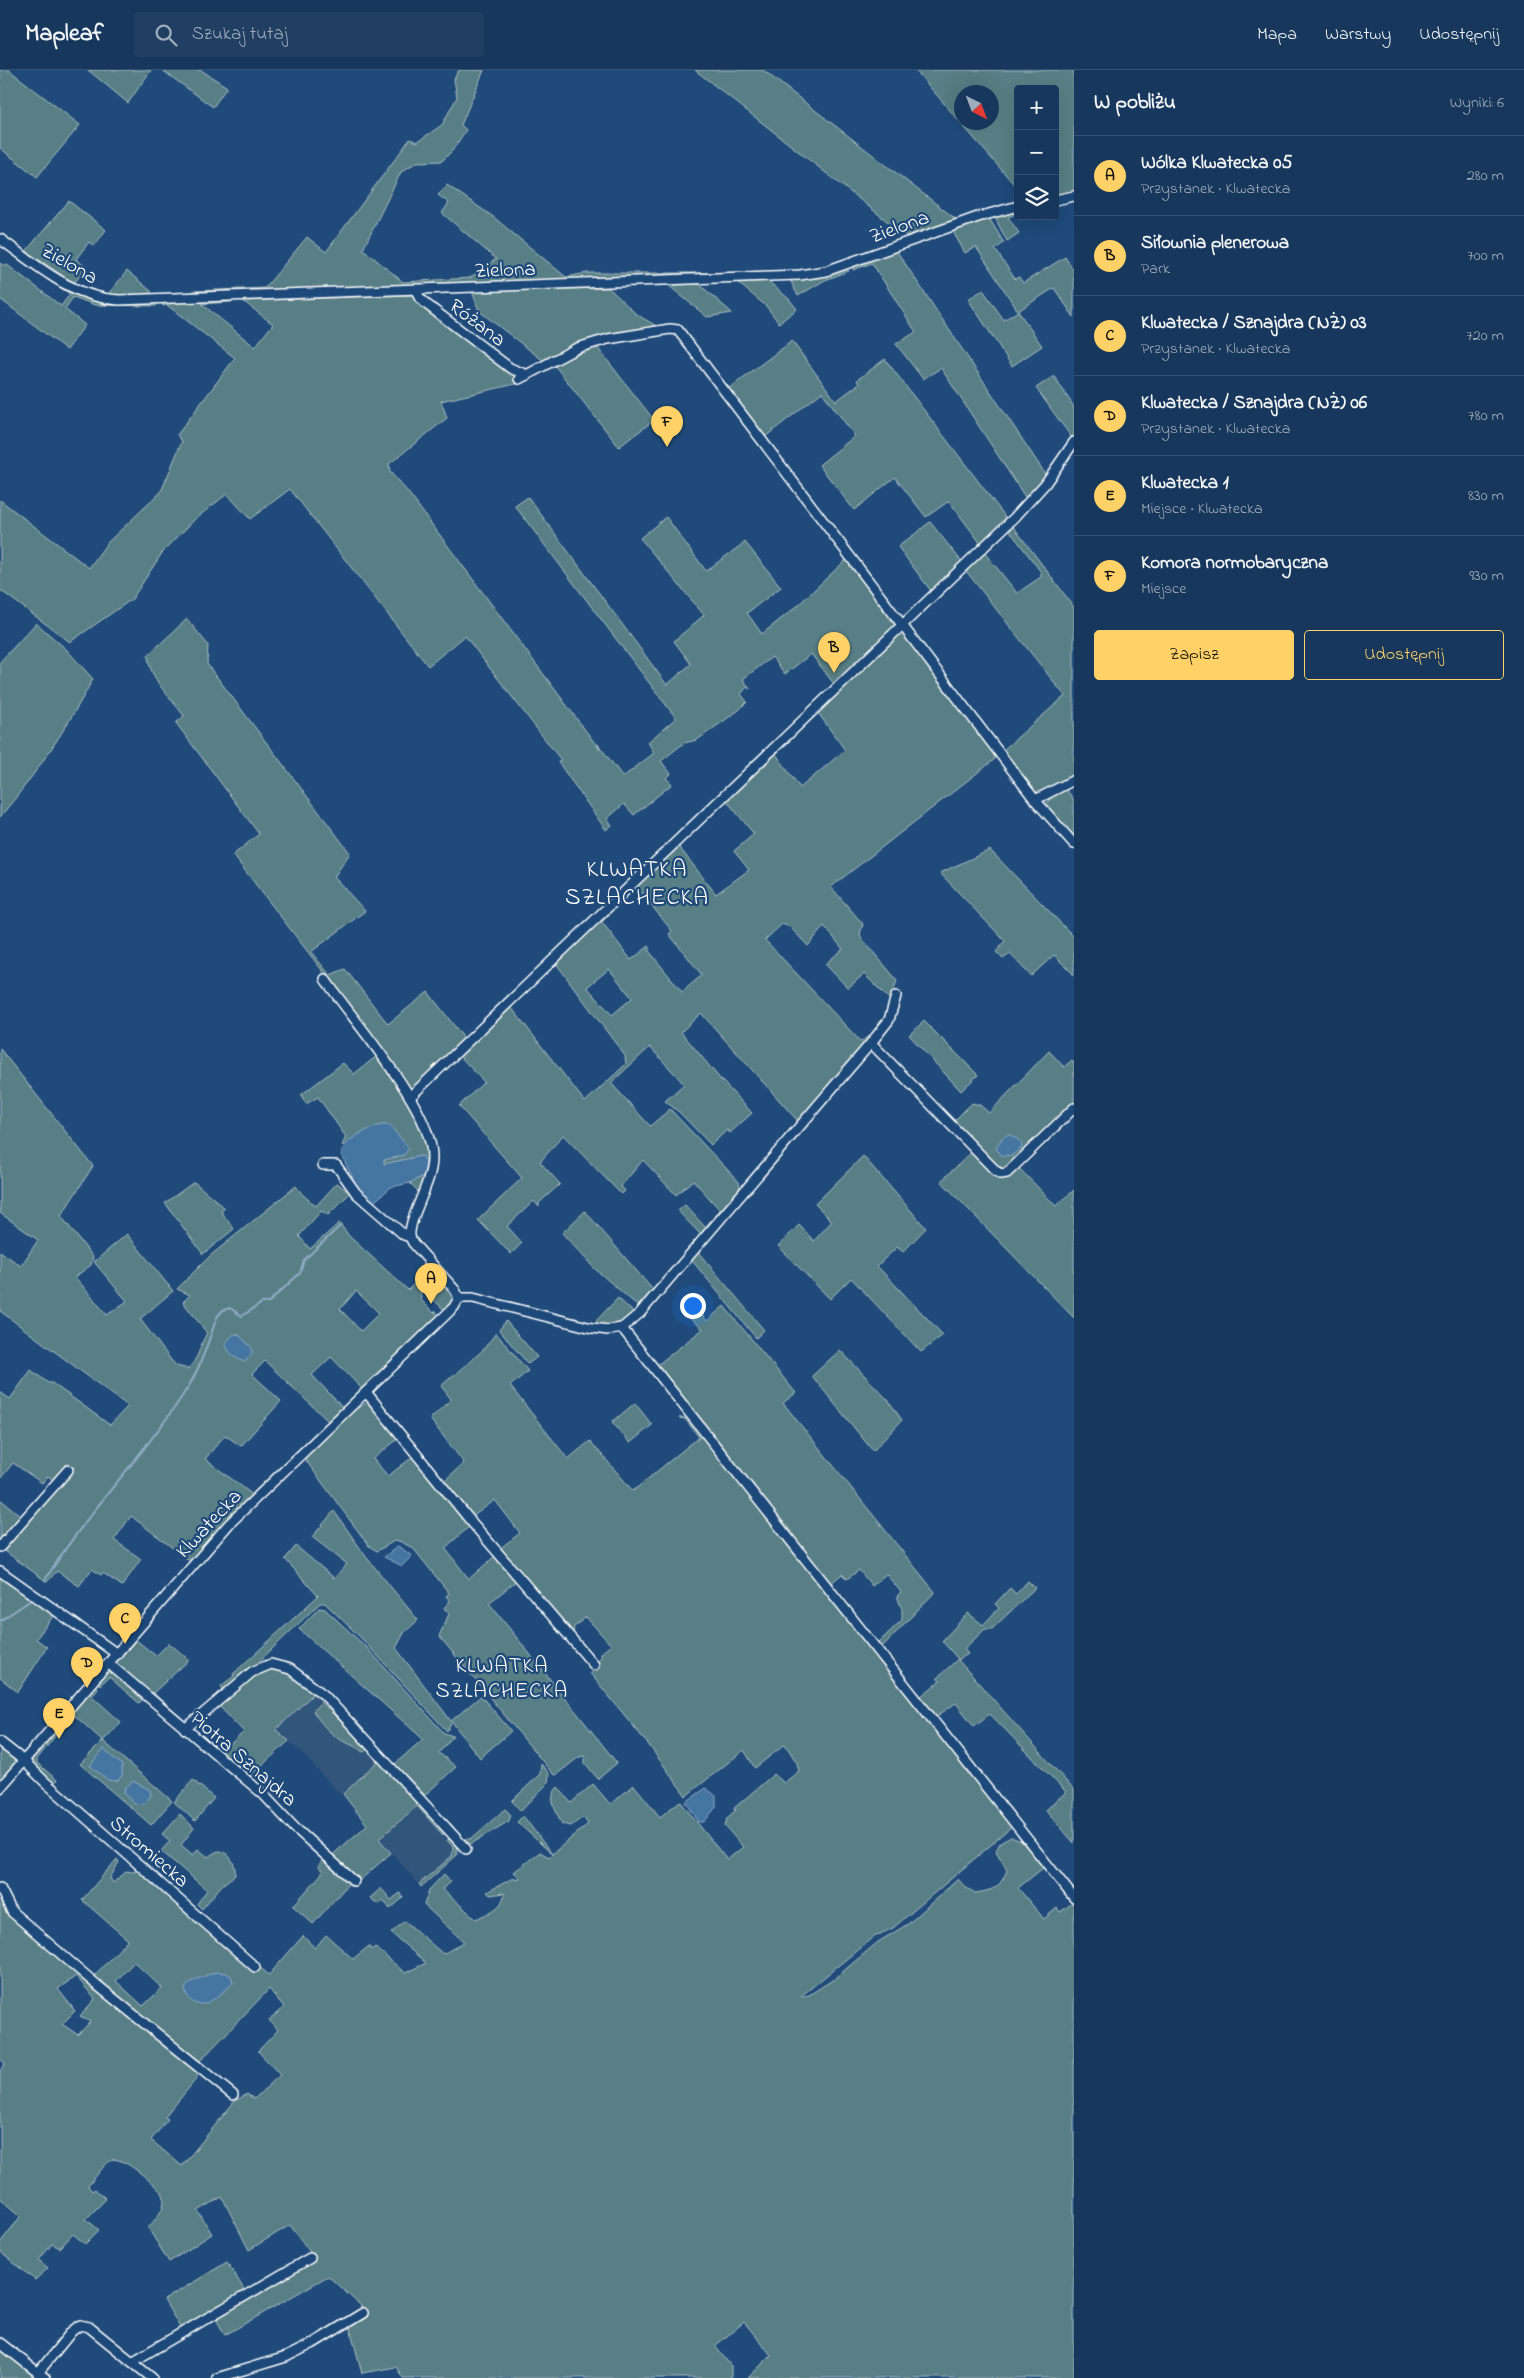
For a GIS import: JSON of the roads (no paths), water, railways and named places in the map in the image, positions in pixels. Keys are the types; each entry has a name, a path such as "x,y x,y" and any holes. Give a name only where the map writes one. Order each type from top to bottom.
{"street":[{"path":"1059,199 1074,196"},
{"name":"Zielona","path":"0,239 65,285 89,296 102,299 800,276 826,270 978,217 1014,207"},
{"name":"Różana","path":"416,289 418,297 426,304 510,368 528,375"},
{"path":"519,380 563,355 591,344 670,329 678,330 1035,800 1074,844"},
{"path":"410,1097 1020,511 1045,484 1074,442"},
{"path":"1035,800 1074,780"},
{"path":"325,979 410,1097 428,1134 432,1155 430,1174 410,1237 413,1243 455,1290 459,1298 473,1298 592,1328 608,1330 622,1328 640,1313 871,1043 889,1020 896,996"},
{"path":"871,1043 1001,1174 1007,1173 1074,1108"},
{"path":"323,1165 336,1165 356,1193 404,1235 410,1237"},
{"name":"Klwatecka","path":"0,1788 228,1524 454,1307 459,1298"},
{"path":"622,1328 1074,1898"},
{"path":"366,1392 469,1519 594,1665"},
{"path":"0,1547 68,1470"},
{"path":"0,1571 117,1654"},
{"name":"Piotra Sznajdra","path":"108,1664 262,1794 293,1826 354,1881"},
{"path":"185,1729 252,1672 271,1664 290,1669 324,1695 466,1849"},
{"name":"Stromiecka","path":"0,1742 23,1760 44,1781 255,1967"},
{"path":"0,1888 12,1912 96,1986 233,2095"},
{"path":"132,2362 310,2258"},
{"path":"217,2378 286,2357 312,2344 363,2313"},
{"path":"0,2343 41,2376 72,2331 80,2325 89,2327 152,2378"}],"waterway":[{"path":"45,1580 79,1530 155,1434 190,1384 202,1360 217,1317 223,1310 230,1308 242,1316 262,1303 268,1303 300,1273 304,1260 341,1225"},
{"path":"0,1621 31,1600"}],"place":[{"name":"Komora normobaryczna","path":"667,447"},
{"name":"Siłownia plenerowa","path":"834,673"},
{"name":"Wólka Klwatecka 05","path":"431,1304"},
{"name":"Klwatecka / Sznajdra (NŻ) 03","path":"125,1644"},
{"name":"Klwatecka / Sznajdra (NŻ) 06","path":"87,1688"},
{"name":"Klwatecka 1","path":"59,1739"}],"district":[{"name":"KLWATKA SZLACHECKA","path":"637,882"},
{"name":"KLWATKA SZLACHECKA","path":"502,1676"}]}
